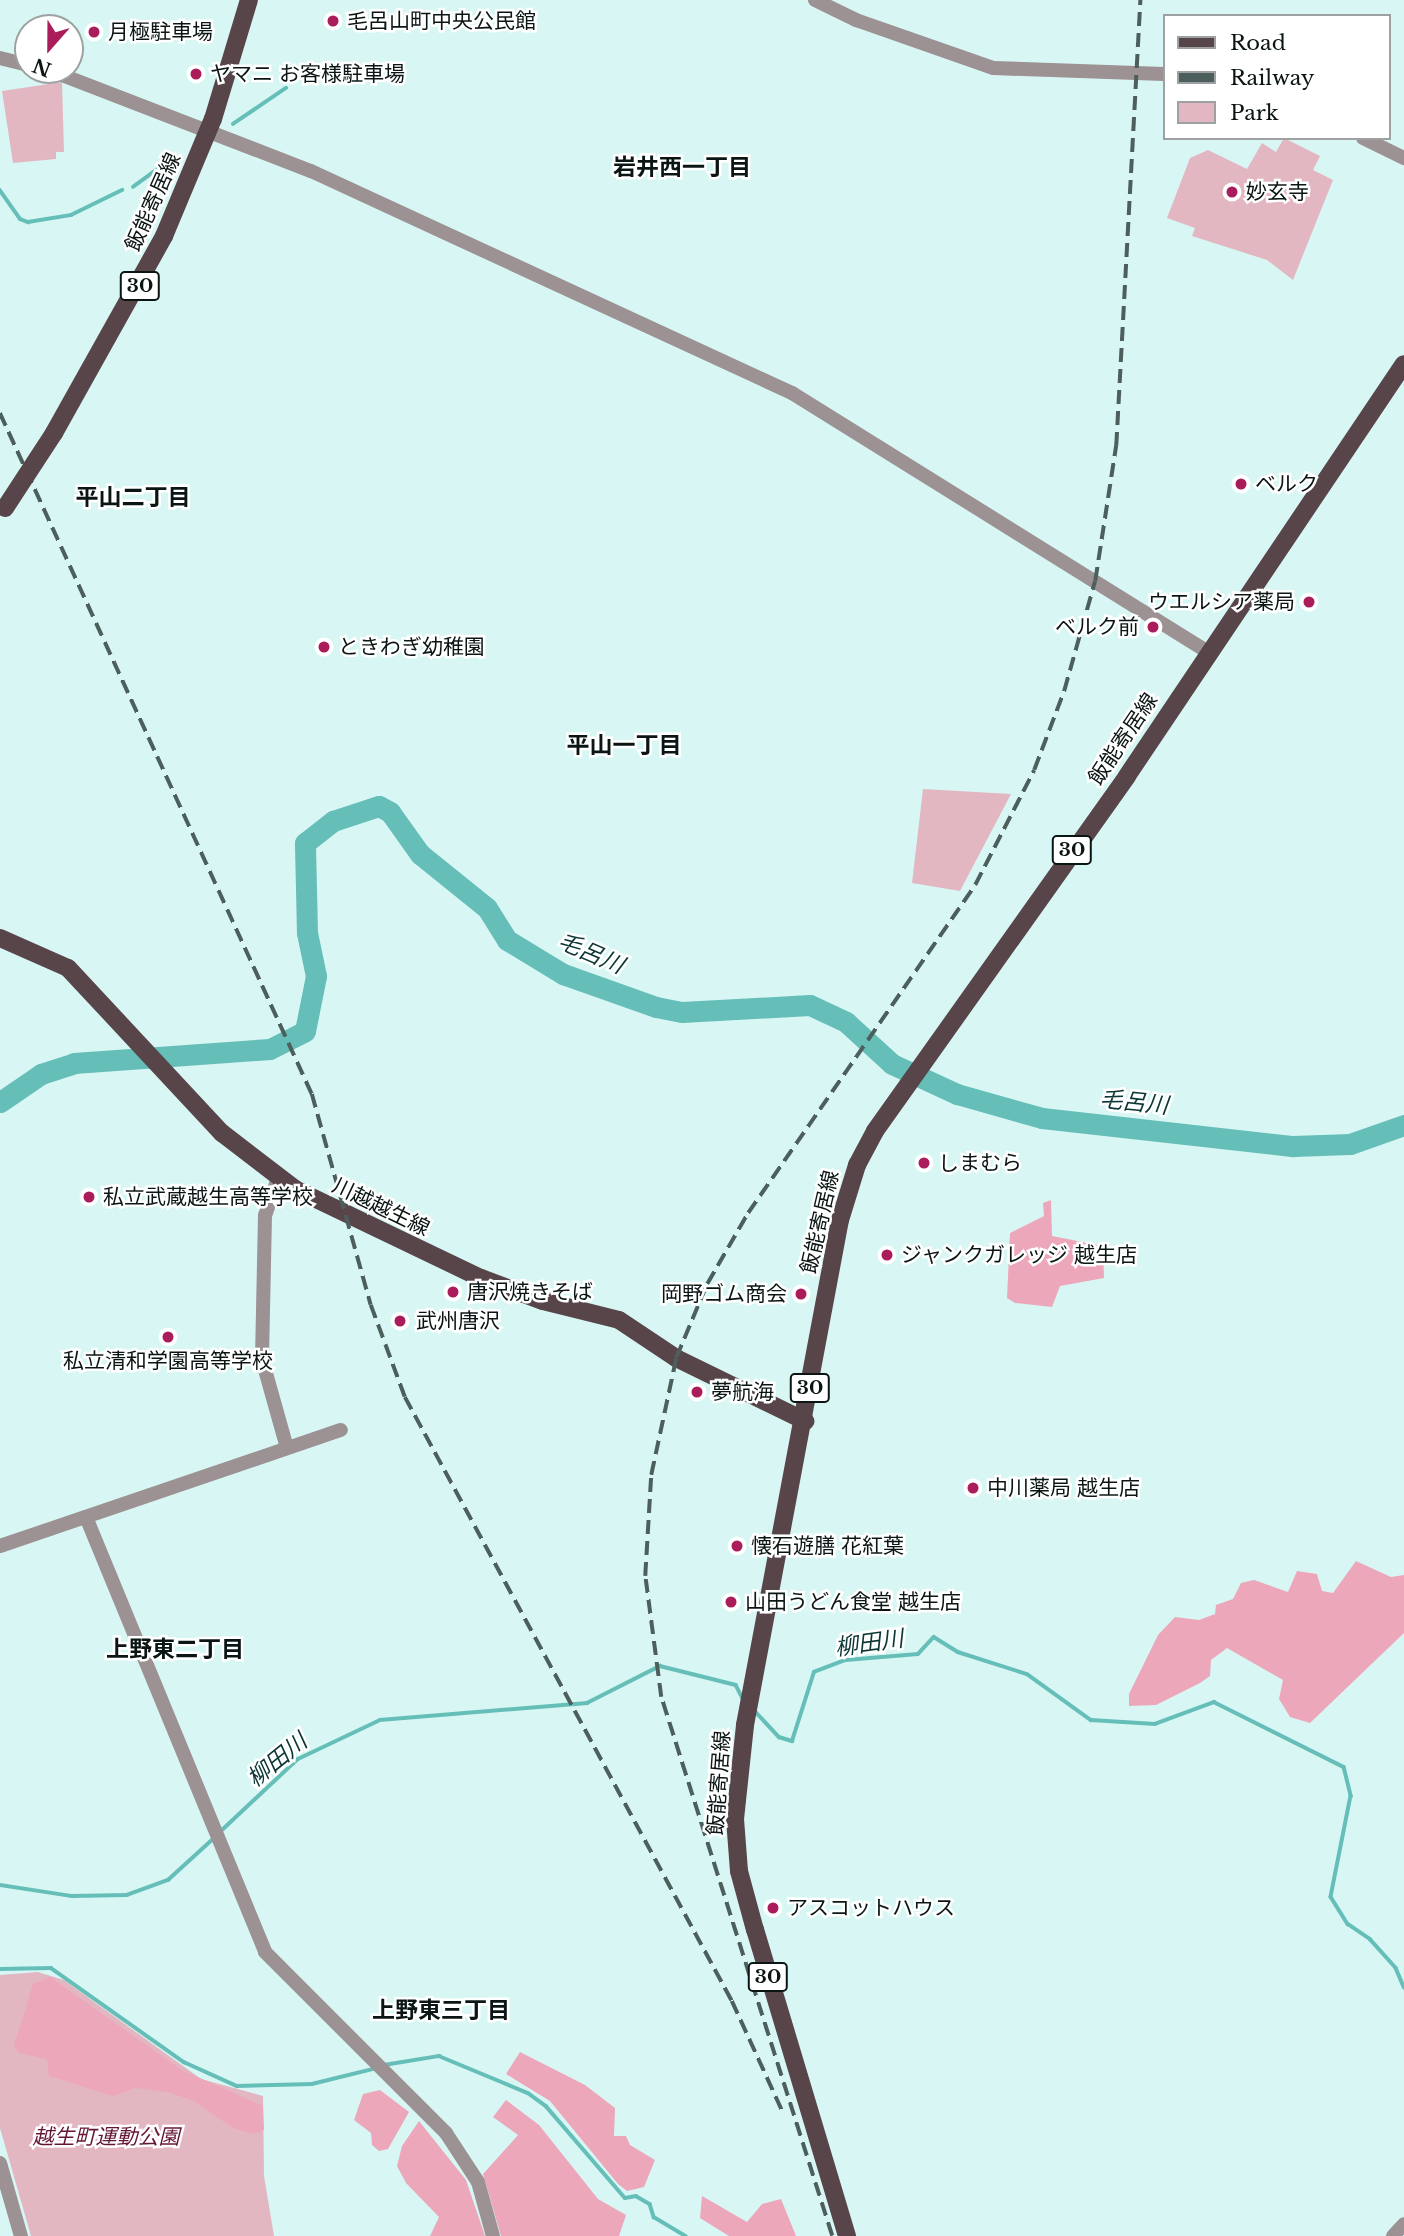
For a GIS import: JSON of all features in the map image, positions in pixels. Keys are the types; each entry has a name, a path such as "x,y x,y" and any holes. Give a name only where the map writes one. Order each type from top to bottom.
{"main road":[{"name":"飯能寄居線","path":"3,512 54,433 139,288 209,130 249,0"},
{"name":"飯能寄居線","path":"847,2236 739,1871 735,1819 750,1703 805,1421 840,1220 865,1147 1127,776 1208,652 1404,365"},
{"name":"川越越生線","path":"0,938 68,968 117,1017 222,1133 278,1178 339,1214 481,1278 625,1323 676,1357 805,1421"}],"street":[{"path":"816,0 856,20 993,68 1162,74"},
{"path":"84,83 311,171 793,393 1208,652"},
{"path":"1367,140 1404,158"},
{"path":"278,1178 265,1216 262,1359 287,1448"},
{"path":"0,1546 341,1430"},
{"path":"86,1517 219,1846 271,1961 466,2159 493,2236"},
{"path":"0,2163 21,2236"},
{"path":"1393,2236 1404,2224"}],"green space":[{"path":"62,84 64,152 56,152 56,159 13,163 2,91"},
{"name":"妙玄寺","path":"1283,140 1288,140 1320,156 1313,170 1333,180 1293,280 1267,260 1192,236 1195,228 1167,218 1190,158 1208,150 1247,169 1262,143 1276,152"},
{"path":"923,789 1011,794 960,891 912,883"},
{"name":"越生町運動公園","path":"38,1972 64,1980 201,2079 263,2096 264,2176 274,2236 31,2236 0,2128 0,1975"}],"shaded area":[{"path":"1051,1200 1052,1236 1103,1246 1104,1278 1060,1286 1052,1307 1015,1303 1007,1298 1010,1233 1044,1216 1043,1203"},
{"path":"1356,1561 1391,1577 1404,1575 1404,1633 1310,1723 1290,1717 1279,1699 1283,1680 1227,1648 1211,1660 1210,1676 1200,1683 1156,1705 1129,1706 1129,1694 1158,1635 1175,1617 1199,1620 1215,1614 1216,1605 1233,1599 1241,1583 1254,1580 1288,1592 1297,1571 1317,1574 1322,1591 1333,1593"},
{"path":"50,1977 182,2070 263,2106 264,2130 253,2134 233,2128 194,2101 168,2092 135,2088 113,2096 49,2076 47,2059 19,2053 14,2046 33,1984"},
{"path":"520,2052 585,2085 615,2108 614,2136 626,2136 630,2145 655,2160 644,2187 627,2191 618,2184 550,2101 506,2074"},
{"path":"380,2090 409,2112 388,2149 379,2151 372,2145 371,2133 354,2120 363,2094"},
{"path":"506,2100 539,2125 598,2199 626,2215 619,2236 501,2236 483,2174 518,2135 493,2117"},
{"path":"419,2121 466,2180 485,2236 430,2236 439,2217 406,2183 397,2166 402,2146"},
{"path":"702,2196 747,2222 762,2204 781,2199 796,2236 729,2236 700,2218"}],"waterway":[{"path":"233,124 286,88"},
{"path":"133,187 165,164"},
{"path":"0,190 20,219 28,222 71,215 122,190"},
{"name":"毛呂川","path":"0,1102 41,1074 74,1063 270,1049 305,1031 316,976 307,933 305,843 333,821 379,806 390,812 420,854 487,908 507,940 563,974 656,1007 682,1012 810,1005 846,1022 892,1064 957,1094 1042,1118 1293,1146 1350,1144 1404,1125"},
{"name":"柳田川","path":"754,1710 779,1737 792,1741 814,1672 846,1660 918,1654 934,1637 958,1652 1027,1674 1091,1720 1155,1724 1214,1702 1344,1767 1351,1796 1331,1897 1348,1924 1370,1939 1396,1968 1404,1987"},
{"name":"柳田川","path":"221,1831 298,1759 380,1720 587,1703 660,1666 736,1685 745,1703"},
{"name":"柳田川","path":"0,1885 72,1896 127,1895 168,1880 213,1839"},
{"path":"0,1969 51,1968 184,2062 237,2086 312,2084 377,2068"},
{"path":"384,2065 439,2056 528,2093 546,2106 625,2198 636,2196 650,2204 654,2217 686,2236"}],"railway":[{"path":"832,2236 661,1697 645,1576 651,1475 676,1358 707,1284 748,1213 975,885 1034,770 1064,691 1095,581 1116,446 1140,0"},
{"path":"0,413 312,1094 371,1305 405,1397 732,2001 782,2110"}],"place":[{"name":"毛呂山町中央公民館","path":"333,21"},
{"name":"月極駐車場","path":"94,32"},
{"name":"ヤマニ お客様駐車場","path":"196,74"},
{"name":"妙玄寺","path":"1232,192"},
{"name":"ベルク","path":"1241,484"},
{"name":"ウエルシア薬局","path":"1309,602"},
{"name":"ベルク前","path":"1153,627"},
{"name":"ときわぎ幼稚園","path":"324,647"},
{"name":"しまむら","path":"924,1163"},
{"name":"私立武蔵越生高等学校","path":"89,1197"},
{"name":"ジャンクガレッジ 越生店","path":"887,1255"},
{"name":"唐沢焼きそば","path":"453,1292"},
{"name":"岡野ゴム商会","path":"801,1294"},
{"name":"武州唐沢","path":"400,1321"},
{"name":"私立清和学園高等学校","path":"168,1337"},
{"name":"夢航海","path":"697,1392"},
{"name":"中川薬局 越生店","path":"973,1488"},
{"name":"懐石遊膳 花紅葉","path":"737,1546"},
{"name":"山田うどん食堂 越生店","path":"731,1602"},
{"name":"アスコットハウス","path":"773,1908"}],"district":[{"name":"岩井西一丁目","path":"682,167"},
{"name":"平山二丁目","path":"133,497"},
{"name":"平山一丁目","path":"624,745"},
{"name":"上野東二丁目","path":"175,1649"},
{"name":"上野東三丁目","path":"441,2010"}]}
